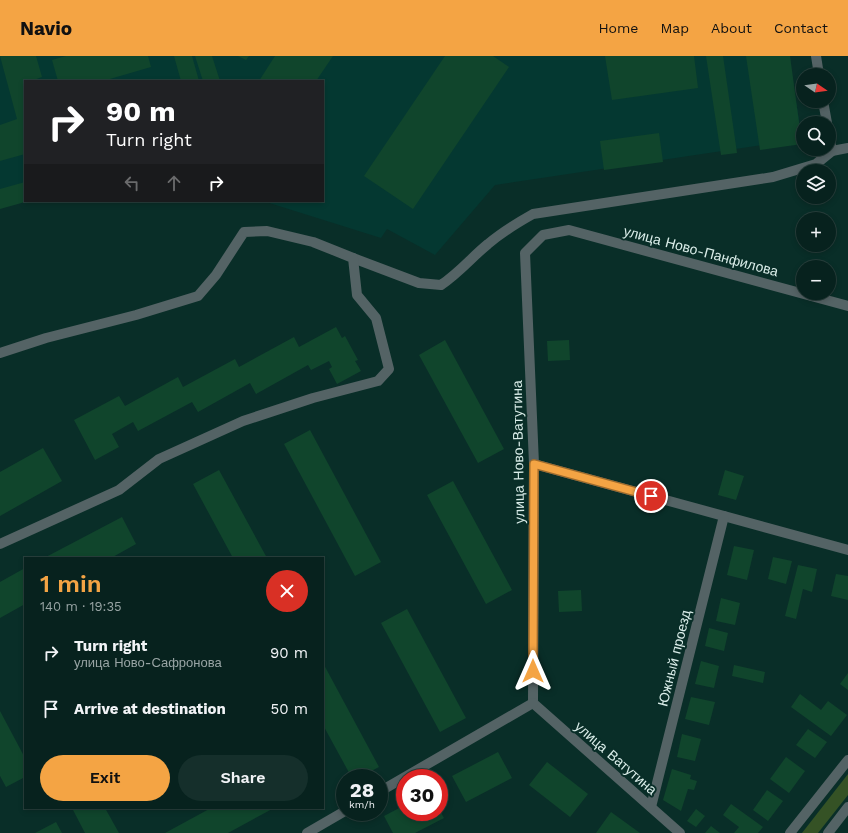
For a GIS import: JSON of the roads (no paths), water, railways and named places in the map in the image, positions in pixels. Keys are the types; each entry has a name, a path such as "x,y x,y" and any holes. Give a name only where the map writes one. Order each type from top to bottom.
{"street":[{"path":"816,56 818,68"},
{"path":"836,150 848,148"},
{"path":"0,353 46,338 136,315 198,296 216,275 244,232 267,231 313,242 419,283 441,286 456,275 488,244 511,226 533,214 773,177 816,164 826,156"},
{"name":"улица Ново-Панфилова","path":"569,230 848,306"},
{"name":"улица Ново-Ватутина","path":"533,703 534,464 525,253 543,235 569,230"},
{"path":"0,544 119,490 159,459 243,422 313,398 378,381 389,369 376,318 357,295 353,258"},
{"path":"534,464 848,550"},
{"name":"Южный проезд","path":"651,807 724,516"},
{"path":"388,787 533,703"},
{"name":"улица Ватутина","path":"533,703 680,833"},
{"path":"790,833 848,760"},
{"path":"828,833 848,808"},
{"path":"307,833 336,816"}]}
